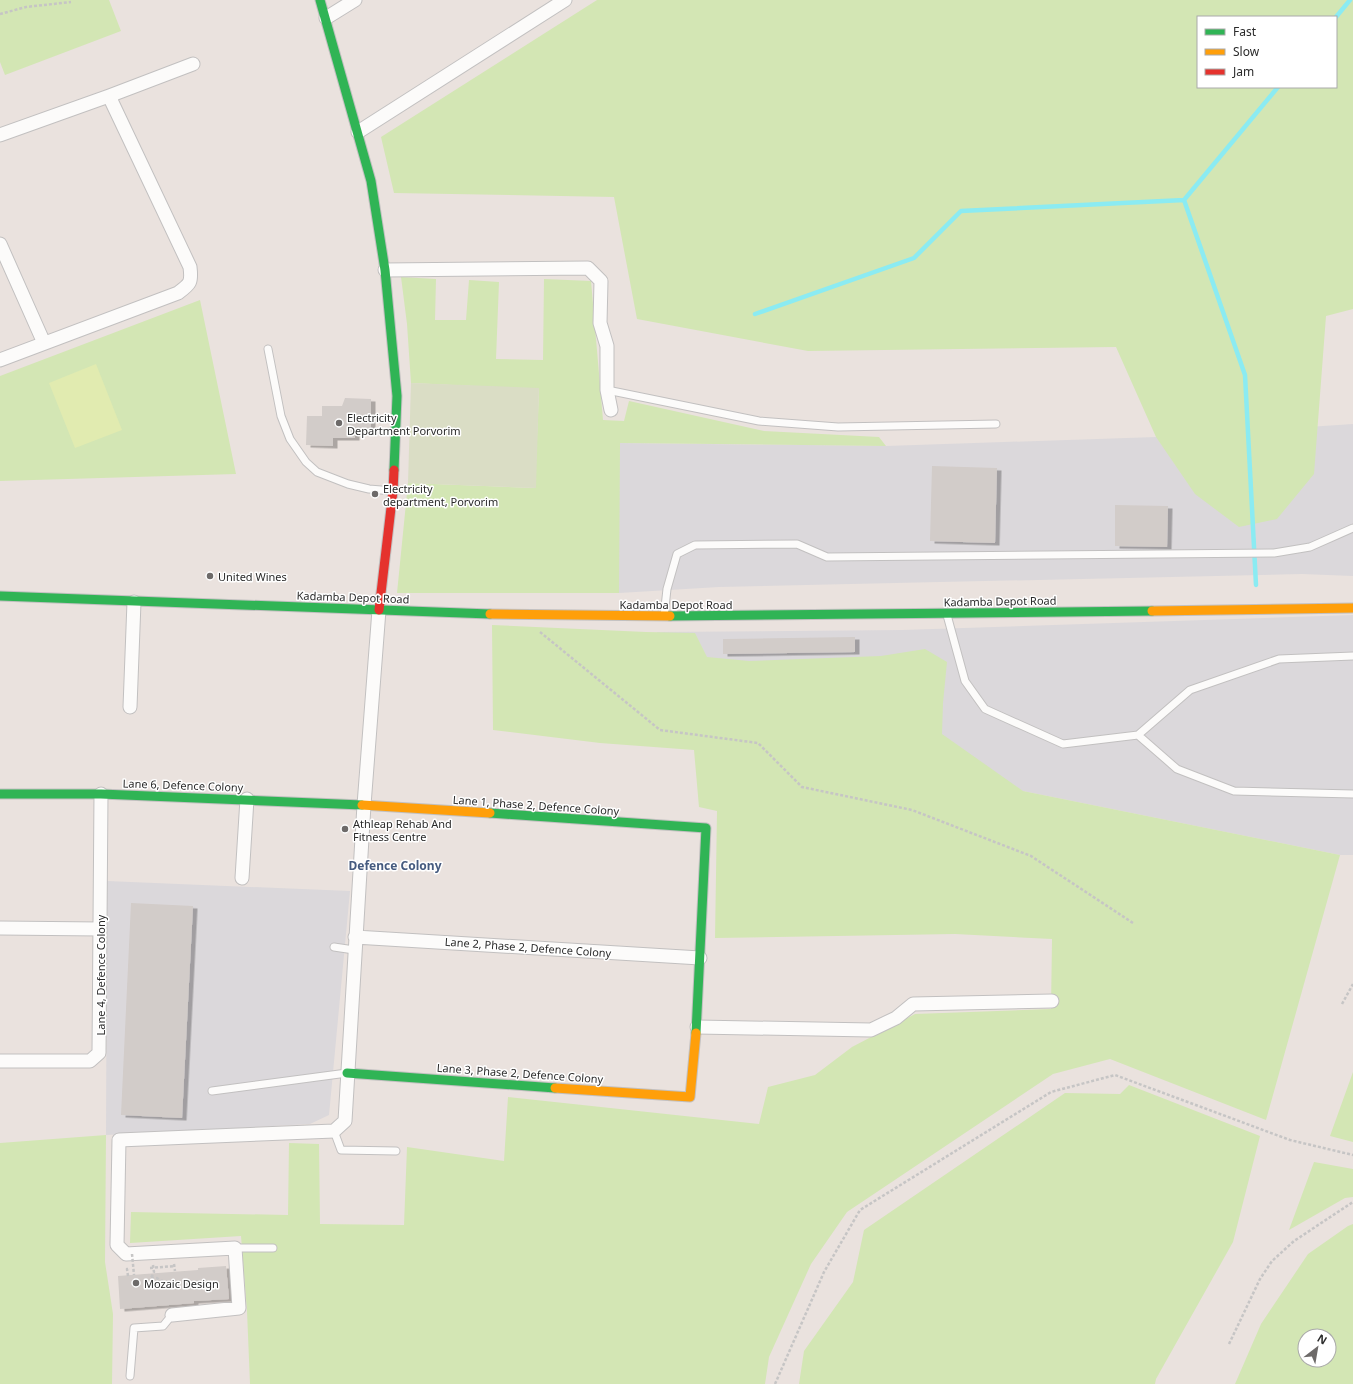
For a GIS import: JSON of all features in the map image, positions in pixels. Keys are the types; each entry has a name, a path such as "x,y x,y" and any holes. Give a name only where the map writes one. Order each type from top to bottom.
{"street":[{"path":"172,1315 239,1308 235,1248 126,1254 117,1245 119,1140 334,1131 345,1121 354,950 364,805 379,610 393,491 397,396 385,270 371,181 320,0"},
{"path":"326,18 355,0"},
{"path":"358,132 565,0"},
{"path":"0,135 193,64"},
{"path":"0,360 178,293 189,285 192,277 190,267 109,96"},
{"path":"0,244 44,343"},
{"path":"385,270 588,268 601,282 600,323 607,346 608,390 611,410"},
{"name":"Kadamba Depot Road","path":"0,596 520,615 664,616 946,614 1353,608"},
{"path":"130,707 134,602"},
{"name":"Lane 6, Defence Colony","path":"0,794 101,794 364,805"},
{"name":"Lane 4, Defence Colony","path":"0,1061 90,1062 99,1053 101,794"},
{"path":"242,878 247,800"},
{"name":"Lane 1, Phase 2, Defence Colony","path":"364,805 706,828 700,958"},
{"path":"0,928 100,929"},
{"name":"Lane 2, Phase 2, Defence Colony","path":"355,937 700,958"},
{"path":"700,958 697,1027 871,1030 896,1018 913,1004 1052,1001"},
{"name":"Lane 3, Phase 2, Defence Colony","path":"347,1073 690,1097 697,1027"}],"lane":[{"path":"268,349 281,416 290,438 306,462 317,472 348,484 369,489 393,491"},
{"path":"608,390 759,422 838,427 996,424"},
{"path":"664,616 667,589 677,554 695,545 797,544 827,557 1274,553 1310,547 1353,528"},
{"path":"946,614 965,681 985,709 1063,744 1138,735 1190,690 1279,659 1353,656"},
{"path":"1138,735 1177,769 1234,791 1353,794"},
{"path":"334,948 354,950"},
{"path":"212,1091 347,1073"},
{"path":"334,1131 341,1150 396,1151"},
{"path":"235,1248 273,1248"},
{"path":"130,1376 134,1328 163,1326 172,1315"}],"path":[{"path":"0,14 26,7 71,2"},
{"path":"538,630 660,730 758,742 802,787 912,810 1030,856 1133,923"},
{"path":"1342,1004 1353,984"},
{"path":"774,1384 824,1272 860,1210 1051,1092 1115,1075 1290,1140 1353,1154"},
{"path":"1229,1344 1260,1279 1272,1260 1294,1241 1353,1202"},
{"path":"132,1254 134,1275"},
{"path":"150,1268 175,1266"},
{"path":"128,1276 127,1269 140,1268"},
{"path":"148,1288 152,1288 151,1278 154,1272"},
{"path":"151,1278 156,1278 161,1281 164,1280"}],"shaded area":[{"path":"1353,424 1353,576 1302,574 719,587 619,593 619,443 886,446 1156,437"},
{"path":"1353,615 1353,855 1340,855 1023,791 664,743 657,632 902,630"},
{"path":"107,881 350,891 329,1115 310,1124 106,1135"}],"green space":[{"path":"0,0 109,0 121,31 5,75 0,62"},
{"path":"597,0 1353,0 1353,309 1326,316 1314,474 1277,519 1239,527 1195,494 1156,437 1116,347 808,351 637,319 614,197 394,193 381,137"},
{"path":"401,277 436,279 435,320 466,320 469,280 499,282 496,359 543,360 544,279 591,281 603,420 624,421 629,401 764,431 879,437 886,446 620,443 619,593 397,593 408,483 535,488 539,389 411,383 407,324"},
{"path":"200,300 236,474 0,481 0,376"},
{"path":"96,364 122,430 75,448 49,383"},
{"path":"411,383 539,388 536,488 408,483"},
{"path":"492,625 695,633 707,657 749,661 881,656 925,649 947,662 942,734 1023,791 1340,855 1266,1120 1110,1059 1053,1074 847,1212 811,1264 769,1357 765,1384 250,1384 247,1311 241,1236 130,1243 131,1212 288,1215 289,1143 319,1144 320,1224 404,1225 407,1147 504,1161 508,1097 759,1124 768,1087 815,1075 852,1047 915,1014 1051,1009 1052,939 955,934 715,938 717,811 699,807 694,750 600,743 493,730"},
{"path":"1353,1072 1353,1142 1330,1136"},
{"path":"1129,1085 1260,1136 1233,1242 1156,1379 1155,1384 799,1384 804,1351 853,1282 864,1230 1065,1093 1120,1094"},
{"path":"106,1135 105,1262 113,1314 112,1384 0,1384 0,1143"},
{"path":"1314,1162 1353,1169 1353,1197 1345,1198 1289,1230"},
{"path":"1353,1224 1353,1384 1235,1384 1261,1324 1308,1254"}],"building":[{"name":"Electricity Department Porvorim","path":"345,398 371,399 371,430 355,430 355,438 333,438 333,446 306,445 307,416 322,416 322,406 342,406"},
{"path":"932,466 997,468 995,543 930,541"},
{"path":"1115,505 1168,506 1167,547 1115,546"},
{"path":"855,637 855,652 723,654 723,639"},
{"path":"131,903 193,906 182,1118 121,1115"},
{"path":"226,1266 229,1299 194,1301 194,1303 120,1309 118,1276 198,1270 198,1268"}],"waterway":[{"path":"1337,16 1350,0"},
{"path":"755,314 914,258 961,211 1184,200 1277,88"},
{"path":"1184,200 1245,375 1256,585"}],"traffic: fast":[{"path":"320,0 371,181 385,270 397,396 394,470"},
{"path":"0,596 490,614"},
{"path":"670,616 1152,611"},
{"path":"0,794 101,794 362,805"},
{"path":"490,813 706,828 696,1033"},
{"path":"347,1073 555,1088"}],"traffic: slow":[{"path":"1152,611 1353,608"},
{"path":"490,614 670,616"},
{"path":"362,805 490,813"},
{"path":"555,1088 690,1097 696,1033"}],"traffic: jam":[{"path":"379,610 393,491 394,470"}],"place":[{"name":"Electricity Department Porvorim","path":"339,423"},
{"name":"Electricity department, Porvorim","path":"375,494"},
{"name":"United Wines","path":"210,576"},
{"name":"Athleap Rehab And Fitness Centre","path":"345,829"},
{"name":"Mozaic Design","path":"136,1283"}],"district":[{"name":"Defence Colony","path":"395,865"}]}
